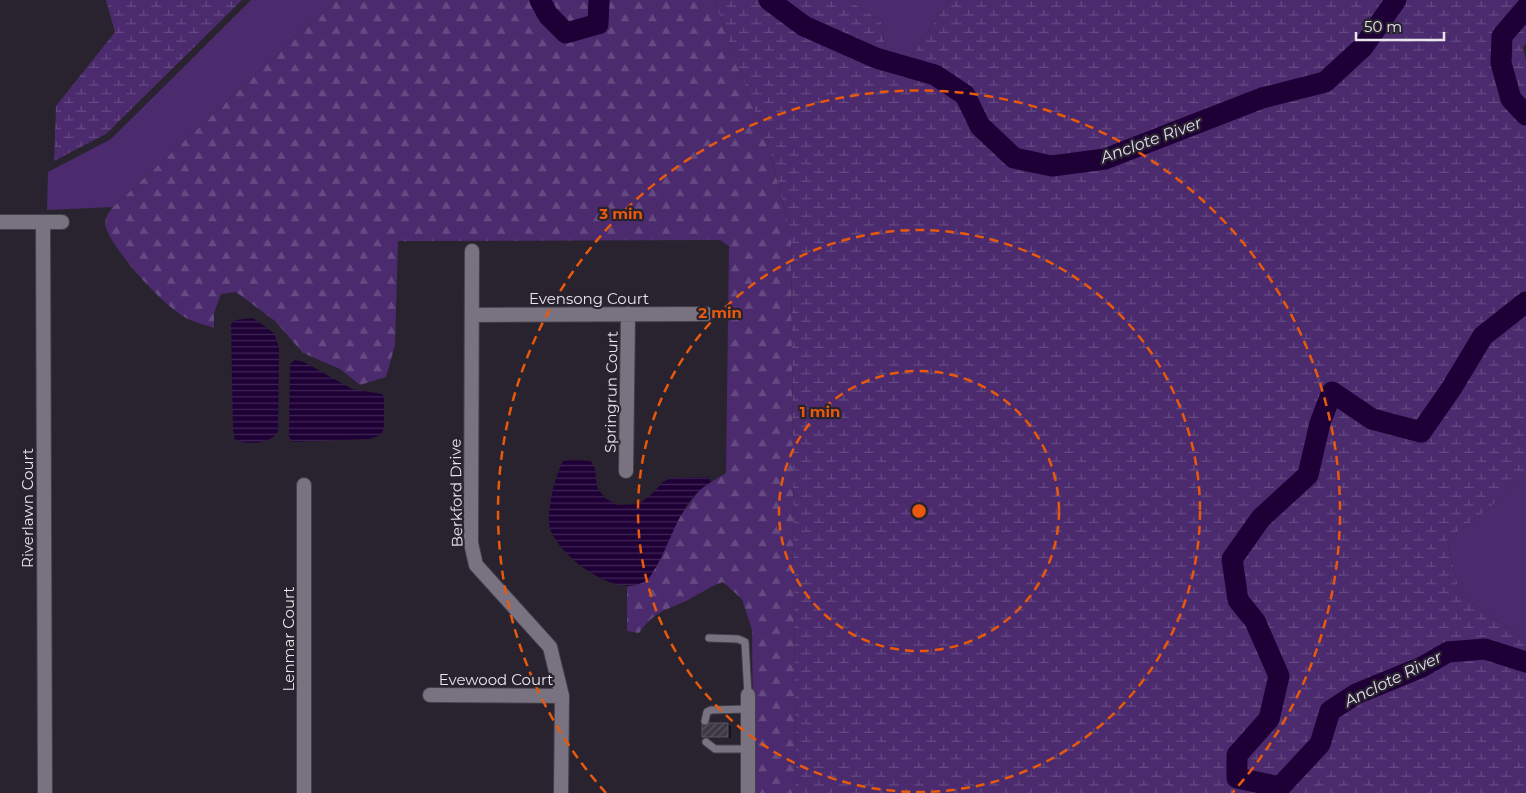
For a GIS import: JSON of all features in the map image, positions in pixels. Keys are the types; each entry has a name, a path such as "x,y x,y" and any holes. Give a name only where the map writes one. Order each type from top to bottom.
{"street":[{"path":"0,222 62,222"},
{"name":"Riverlawn Court","path":"42,222 45,793"},
{"name":"Berkford Drive","path":"472,251 471,543 476,565 550,647 562,696 561,793"},
{"name":"Springrun Court","path":"626,471 628,314"},
{"name":"Evensong Court","path":"472,315 706,314"},
{"name":"Lenmar Court","path":"304,485 304,793"},
{"name":"Evewood Court","path":"430,695 562,696"},
{"path":"748,702 748,793"}],"lane":[{"path":"705,721 708,712 748,702 745,642 738,639 709,638"},
{"path":"706,742 715,749 748,749"}],"green space":[{"path":"106,0 242,0 106,134 54,161 56,106 115,32"},
{"path":"251,0 336,0 113,207 47,210 48,172 111,139"},
{"path":"336,0 714,0 770,153 791,234 796,793 754,793 752,630 742,599 723,582 659,613 639,633 627,631 627,587 648,580 663,554 674,525 700,489 726,473 729,246 720,240 398,241 395,345 386,377 360,385 340,369 303,353 275,321 236,292 221,294 214,313 214,328 188,319 166,303 141,278 111,239 105,222 113,207"},
{"path":"714,0 848,0 881,21 888,70 911,57 949,0 1526,0 1526,43 1523,48 1526,60 1526,473 1488,509 1447,540 1460,595 1514,631 1526,643 1526,793 796,793 791,234 771,156"},
{"path":"848,0 949,0 911,57 888,70 881,21"},
{"path":"1526,473 1526,643 1514,631 1460,595 1447,540 1488,509"}],"shaded area":[{"path":"253,318 274,333 279,348 278,431 271,439 246,443 235,440 233,429 231,324 236,320"},
{"path":"295,360 304,362 352,389 382,394 384,397 384,427 381,435 369,439 293,442 289,437 290,364"},
{"path":"563,461 591,461 595,469 597,487 605,498 617,505 638,504 651,495 663,482 671,478 708,477 711,482 700,490 684,509 662,556 647,580 635,585 621,585 606,581 577,563 555,539 549,521 554,485"}],"building":[{"path":"702,723 728,723 728,737 702,737"}],"waterway":[{"name":"Anclote River","path":"540,0 548,15 566,33 598,24 599,0"},
{"name":"Anclote River","path":"769,0 804,26 876,58 935,75 965,95 980,126 1014,158 1052,166 1105,159 1262,98 1325,82 1363,47 1396,0"},
{"name":"Anclote River","path":"1526,8 1502,36 1501,63 1511,99 1526,115"},
{"name":"Anclote River","path":"1526,302 1483,336 1451,389 1421,432 1372,419 1332,392 1320,423 1308,475 1261,518 1232,559 1238,600 1255,621 1279,676 1269,719 1237,755 1237,778 1280,787 1320,744 1330,711 1356,694 1422,667 1448,652 1485,649 1526,662"}]}
